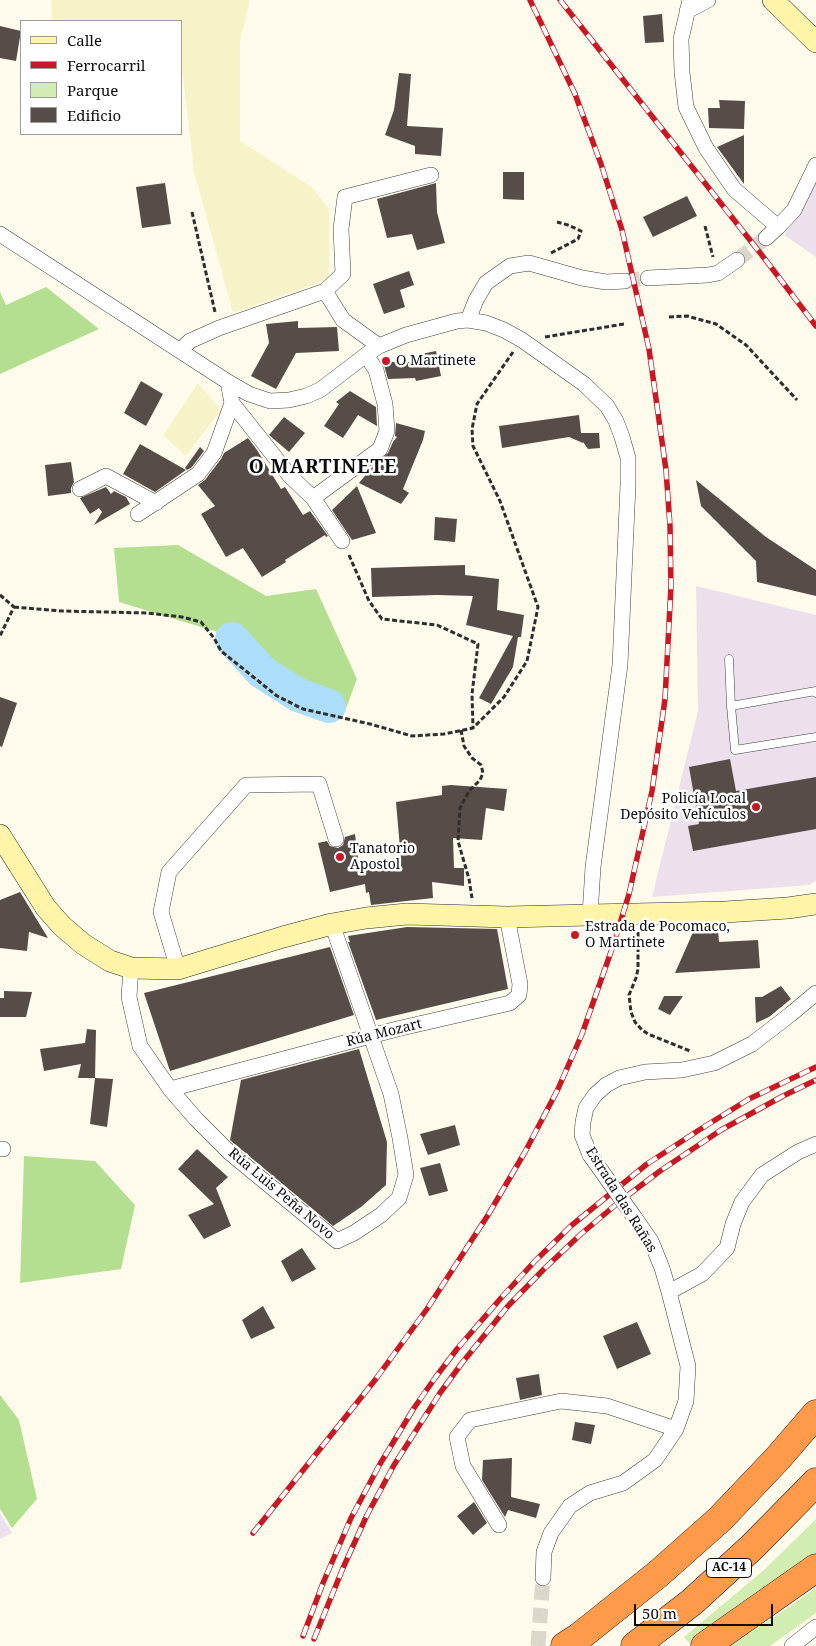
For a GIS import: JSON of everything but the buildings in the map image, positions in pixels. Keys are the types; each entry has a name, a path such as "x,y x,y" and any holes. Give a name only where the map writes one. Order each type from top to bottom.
{"highway":[{"name":"AC-14","path":"565,1646 658,1574 720,1519 778,1458 816,1414"},
{"name":"AC-14","path":"635,1646 692,1602 752,1547 816,1482"},
{"path":"705,1646 816,1568"}],"street":[{"path":"708,0 688,6 681,39 686,107 706,148 734,189 778,228"},
{"path":"773,0 816,42"},
{"path":"766,238 794,210 816,165"},
{"path":"180,350 190,341 219,328 325,291 343,274 341,229 344,197 431,175"},
{"path":"0,234 228,382 249,394 270,401 289,400 320,390 379,346 406,334 468,320 486,323 504,330 527,344 584,384 607,406 616,421 628,458 627,529 620,665 593,868 590,915"},
{"path":"648,278 718,274 737,260"},
{"path":"468,320 476,300 486,283 510,266 529,263 606,282 625,281"},
{"path":"325,291 343,320 379,346"},
{"path":"312,498 380,449 387,431 385,404 376,370 366,355"},
{"path":"228,382 232,403 290,476 312,498 342,541"},
{"path":"138,514 198,474 214,453 232,403"},
{"path":"80,489 106,476 156,503"},
{"path":"178,969 161,912 169,872 246,784 319,784 336,839"},
{"path":"0,835 46,908 62,926 83,944 110,961 131,968 178,969 332,924 407,914 507,917 637,914 757,910 816,904"},
{"name":"Rúa Mozart","path":"170,1089 371,1036 510,1002 519,995 520,984 507,917"},
{"name":"Rúa Luis Peña Novo","path":"131,968 129,997 140,1046 170,1089 196,1119 230,1153 337,1241 354,1233 381,1215 399,1198 406,1175 391,1094 332,924"},
{"name":"Estrada das Rañas","path":"542,1578 544,1552 551,1533 570,1506 590,1494 623,1483 655,1460 676,1428 686,1401 688,1366 662,1268 651,1241 590,1156 582,1135 586,1108 595,1095 606,1085 619,1078 645,1072 682,1070 714,1063 752,1044 816,993"},
{"path":"669,1292 702,1274 727,1248 742,1202 762,1175 798,1152 816,1144"},
{"path":"499,1525 463,1466 457,1437 470,1420 561,1401 607,1406 676,1428"},
{"path":"792,1646 816,1627"}],"lane":[{"path":"729,659 735,750 816,737"},
{"path":"731,706 816,691 816,693"}],"path":[{"path":"192,212 219,328"},
{"path":"529,263 578,239 580,231 568,224 557,222"},
{"path":"705,226 718,274"},
{"path":"668,317 687,316 716,324 746,345 797,400"},
{"path":"0,595 14,608 61,612 147,613 182,617 201,622 214,638 221,652 277,696 303,709 412,736 444,734 473,728 504,697 527,661 538,607 500,501 473,446 472,429 477,404 527,344 544,337 624,324"},
{"path":"342,541 369,601 382,619 437,626 478,644 472,694 473,728"},
{"path":"0,636 14,608"},
{"path":"461,730 464,746 472,758 481,765 483,772 480,780 469,791 460,808 458,841 469,879 475,916"},
{"path":"637,914 638,969 629,995 629,1003 635,1022 648,1034 714,1063"}],"shaded area":[{"path":"51,0 250,0 240,41 240,141 312,187 329,209 329,279 233,313 194,172 182,68 182,20 52,20"},
{"path":"816,182 816,257 784,235 805,206"},
{"path":"198,383 221,410 186,456 163,435"},
{"path":"696,586 816,615 816,881 809,885 652,897 698,711"},
{"path":"0,1513 12,1533 0,1539"}],"green space":[{"path":"46,287 99,329 0,374 0,292 6,305"},
{"path":"178,545 266,596 316,589 357,679 342,719 264,669 237,638 119,602 114,548"},
{"path":"24,1156 95,1161 135,1205 121,1269 20,1283"},
{"path":"0,1395 19,1420 37,1499 12,1528 0,1509"},
{"path":"816,1519 816,1559 692,1646 684,1637 765,1569"},
{"path":"816,1587 816,1613 770,1646 730,1646 795,1603"}],"waterway":[{"path":"232,639 262,672 298,695 329,706"}],"tunnel":[{"path":"737,260 766,238"},
{"path":"625,281 648,278"},
{"path":"538,1646 543,1578"}],"railway":[{"path":"253,1533 375,1380 427,1309 488,1215 525,1152 558,1089 582,1034 613,946 629,894 652,791 665,699 671,586 670,526 666,470 649,349 622,230 601,164 575,94 530,0"},
{"path":"560,0 816,326"},
{"path":"303,1636 351,1518 380,1464 414,1408 435,1378 501,1298 572,1225 647,1164 749,1099 816,1067"},
{"path":"314,1639 367,1515 394,1465 440,1393 508,1306 581,1234 660,1171 721,1130 816,1080"}],"place":[{"name":"O Martinete","path":"386,361"},
{"name":"Policía Local Depósito Vehículos","path":"756,807"},
{"name":"Tanatorio Apostol","path":"340,857"},
{"name":"Estrada de Pocomaco, O Martinete","path":"575,935"}],"district":[{"name":"O MARTINETE","path":"323,468"}]}
